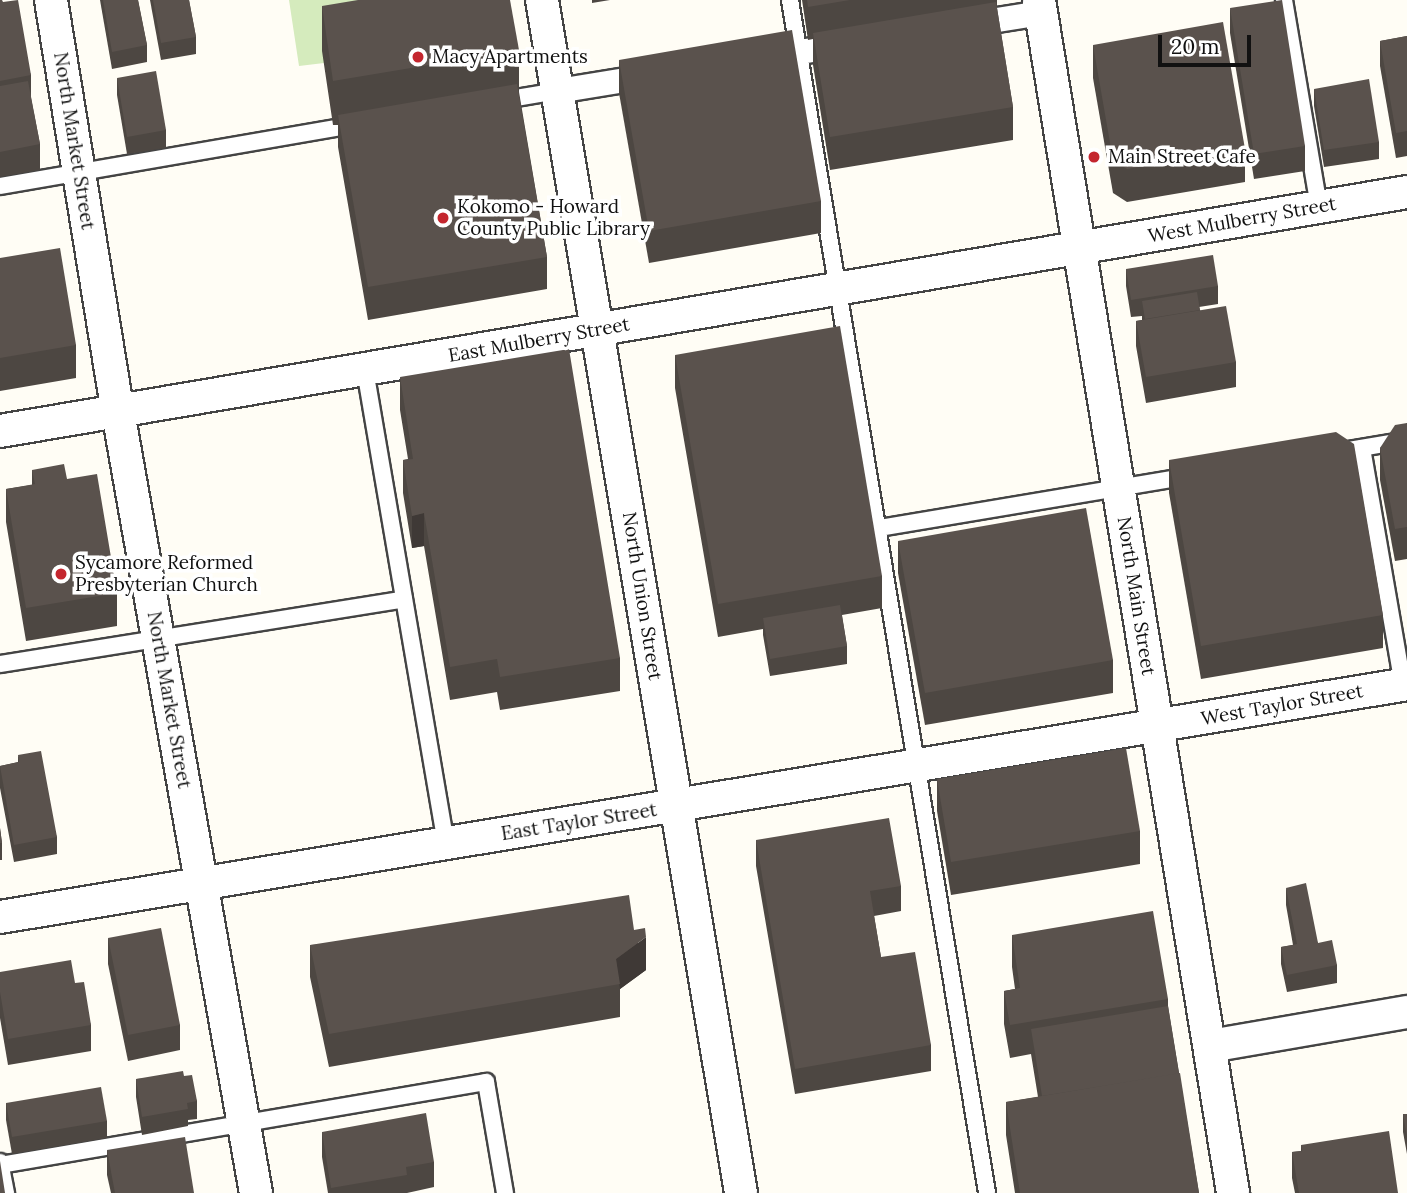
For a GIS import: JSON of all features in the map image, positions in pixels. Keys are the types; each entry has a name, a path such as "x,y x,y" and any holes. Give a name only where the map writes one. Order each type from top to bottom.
{"street":[{"name":"North Market Street","path":"51,0 118,412 256,1193"},
{"name":"North Union Street","path":"542,0 600,330 741,1193"},
{"path":"949,27 1040,6"},
{"name":"North Main Street","path":"1040,6 1077,248 1233,1193"},
{"path":"732,62 867,41"},
{"path":"558,91 679,71"},
{"name":"West Mulberry Street","path":"1077,248 1407,192"},
{"name":"East Mulberry Street","path":"0,431 1077,248"},
{"name":"West Taylor Street","path":"1158,726 1405,685"},
{"name":"East Taylor Street","path":"0,917 1158,726"},
{"path":"1210,1046 1407,1012"}],"lane":[{"path":"790,0 919,767 987,1193"},
{"path":"1283,0 1319,207"},
{"path":"479,104 558,91"},
{"path":"0,186 371,122"},
{"path":"365,370 446,843"},
{"path":"1324,454 1407,440"},
{"path":"1362,448 1405,685"},
{"path":"879,528 1209,473"},
{"path":"0,664 404,599"},
{"path":"6,1193 0,1164 486,1082 505,1193"}],"green space":[{"path":"289,0 435,0 324,63 299,66"}],"building":[{"path":"0,0 18,0 31,75 0,81"},
{"path":"103,0 138,0 147,45 112,52"},
{"path":"153,0 189,0 196,37 161,43"},
{"path":"358,0 510,0 519,50 333,81 322,6"},
{"path":"807,0 850,0 808,7"},
{"path":"1282,0 1305,146 1254,154 1230,8"},
{"path":"996,2 1013,107 830,137 813,33"},
{"path":"1223,22 1245,149 1127,169 1113,160 1093,45"},
{"path":"792,30 821,201 649,231 619,60"},
{"path":"1407,36 1407,131 1396,133 1380,41"},
{"path":"156,71 166,130 127,137 117,78"},
{"path":"1369,79 1379,142 1324,150 1314,89"},
{"path":"28,81 40,144 0,152 0,86"},
{"name":"Kokomo - Howard County Public Library","path":"517,84 547,257 368,287 338,115"},
{"path":"60,248 76,345 0,358 0,258"},
{"path":"1213,255 1218,286 1131,300 1126,269"},
{"path":"1197,292 1200,310 1145,319 1142,301"},
{"path":"1226,306 1236,362 1146,377 1136,321"},
{"path":"840,326 882,576 718,604 675,355"},
{"path":"569,349 620,658 500,677 497,659 450,667 424,513 412,516 403,460 413,459 400,377"},
{"path":"1407,423 1407,527 1395,529 1380,448 1395,425"},
{"path":"1336,432 1354,444 1383,615 1201,646 1169,460"},
{"name":"Sycamore Reformed Presbyterian Church","path":"64,464 67,479 97,474 117,593 26,608 6,489 35,484 32,470"},
{"path":"1086,508 1113,660 925,693 898,541"},
{"path":"840,605 847,646 770,659 763,618"},
{"path":"1126,748 1140,831 951,862 937,779"},
{"path":"41,751 57,837 14,845 0,766 19,762 18,755"},
{"path":"889,818 901,886 870,891 881,957 915,952 931,1045 795,1069 756,840"},
{"path":"1306,883 1318,943 1332,940 1337,965 1287,975 1281,947 1297,944 1286,888"},
{"path":"629,895 634,930 645,928 646,937 616,959 620,984 329,1034 310,945"},
{"path":"1153,911 1168,999 1010,1025 1004,991 1020,988 1012,935"},
{"path":"161,928 180,1025 128,1035 108,938"},
{"path":"71,960 75,983 84,982 91,1025 8,1039 0,992 0,972"},
{"path":"1168,1006 1179,1074 1042,1096 1031,1029"},
{"path":"183,1071 184,1076 192,1075 197,1101 187,1103 188,1109 142,1117 136,1079"},
{"path":"1180,1073 1199,1193 1020,1193 1006,1102"},
{"path":"101,1087 107,1121 12,1137 6,1103"},
{"path":"426,1113 434,1162 406,1167 407,1175 331,1188 322,1132"},
{"path":"1403,1114 1407,1114 1407,1137"},
{"path":"1389,1131 1398,1193 1299,1193 1292,1152 1302,1151 1301,1145"},
{"path":"185,1137 194,1193 115,1193 107,1150"},
{"path":"0,1161 5,1193 0,1193"}],"place":[{"name":"Macy Apartments","path":"418,57"},
{"name":"Main Street Cafe","path":"1094,157"},
{"name":"Kokomo - Howard County Public Library","path":"443,218"},
{"name":"Sycamore Reformed Presbyterian Church","path":"61,574"}]}
